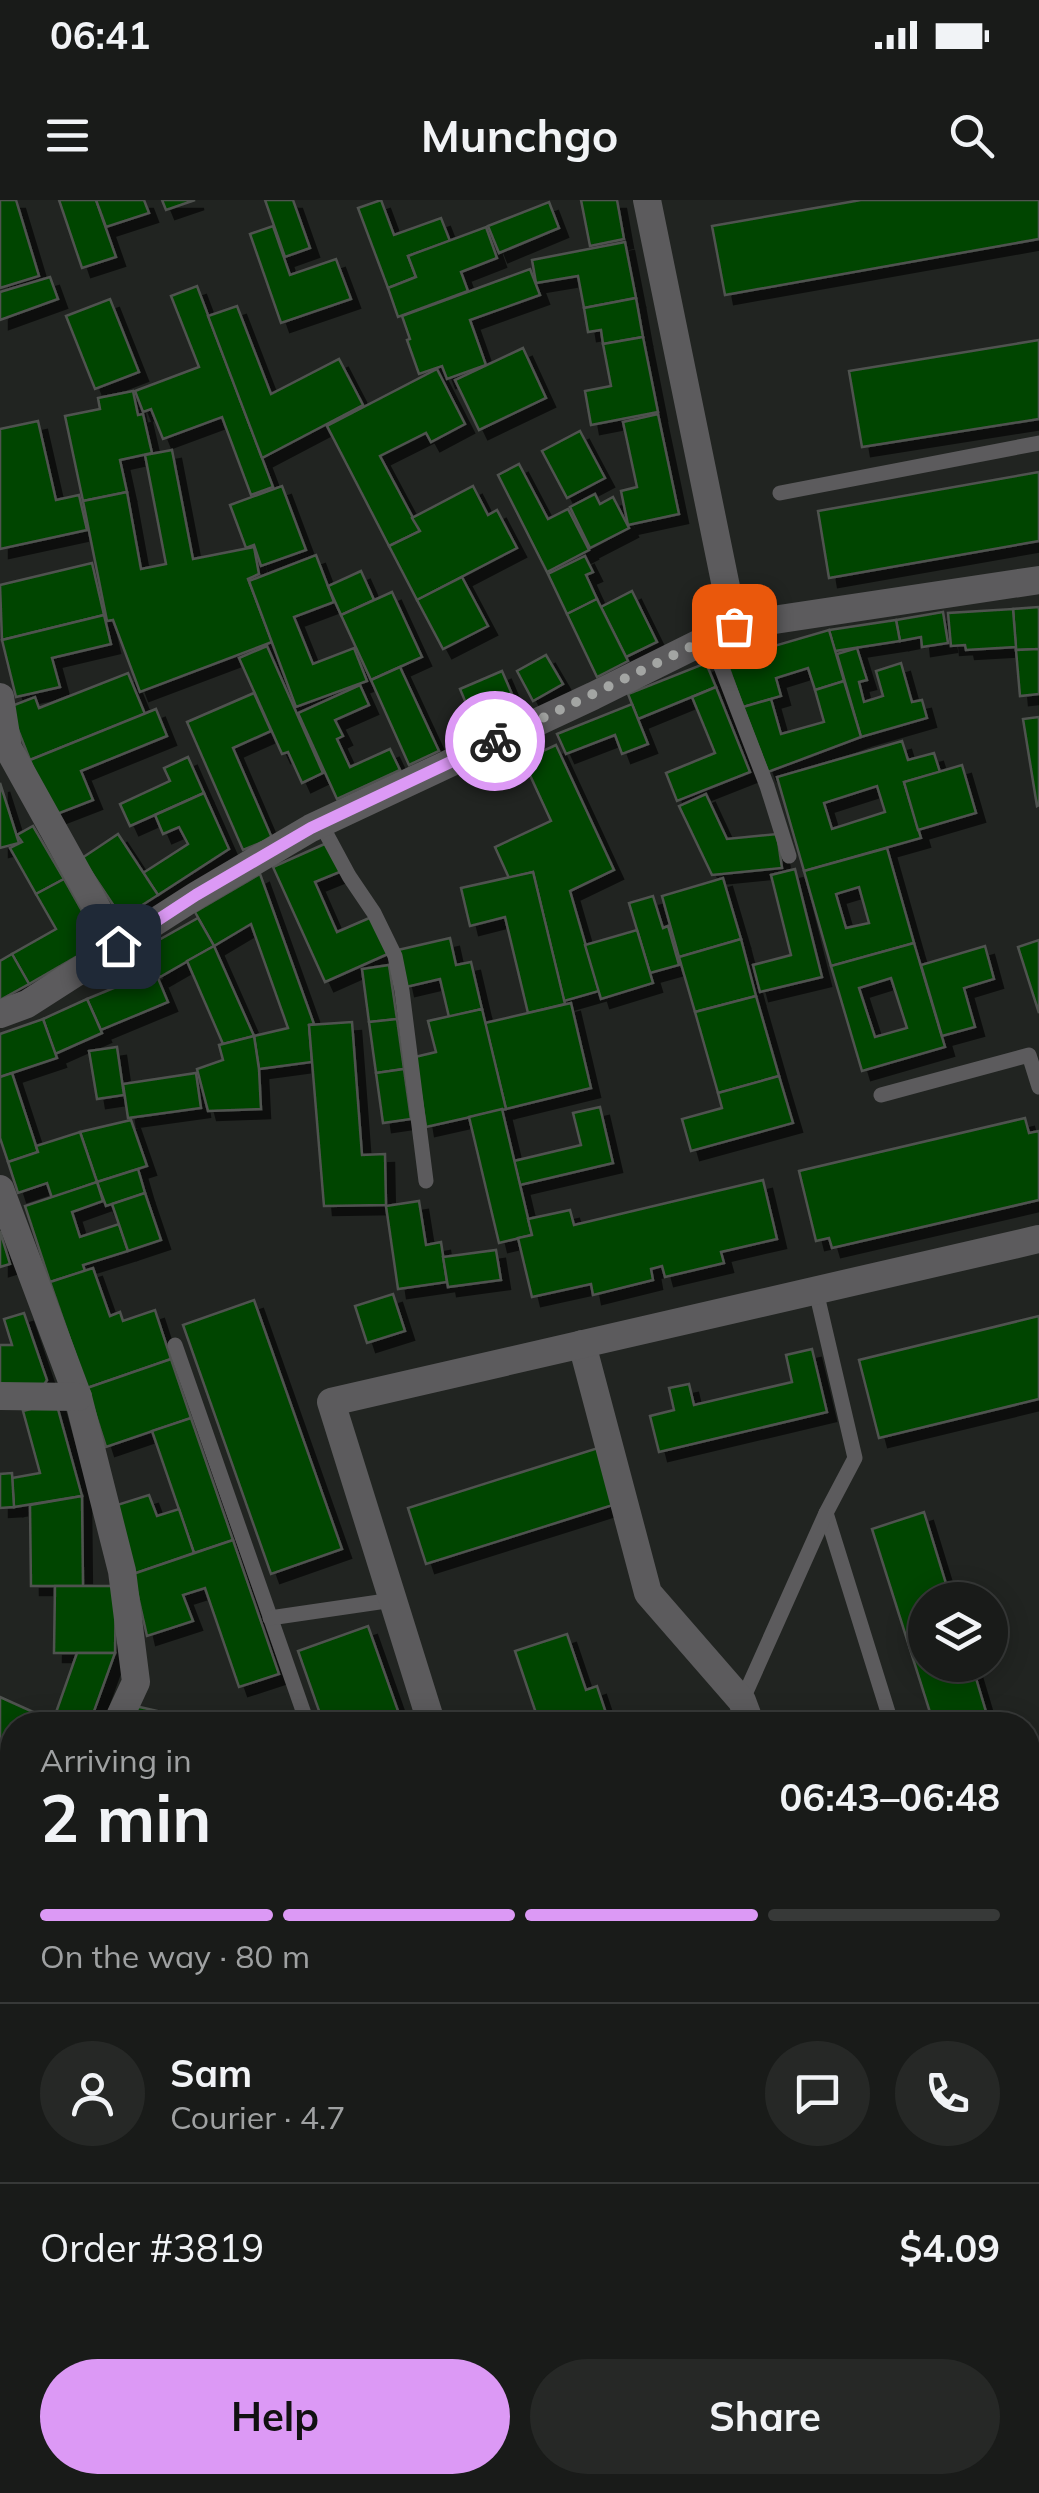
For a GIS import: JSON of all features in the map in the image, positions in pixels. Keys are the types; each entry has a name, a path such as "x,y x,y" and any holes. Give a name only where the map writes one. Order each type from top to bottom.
{"street":[{"path":"647,200 722,632"},
{"path":"0,1014 27,1004 196,895 321,824 722,632 1039,580"},
{"path":"0,698 8,748 118,946"},
{"path":"0,1188 78,1397 122,1571 136,1682 122,1712"},
{"path":"428,1712 331,1402 1039,1239"},
{"path":"582,1344 648,1593 746,1712"},
{"path":"0,1396 78,1397"}],"lane":[{"path":"780,494 1039,442"},
{"path":"722,632 789,856"},
{"path":"321,824 396,956 426,1181"},
{"path":"881,1095 1029,1055 1039,1087"},
{"path":"747,1712 826,1514 855,1458 816,1290"},
{"path":"174,1345 303,1712"},
{"path":"826,1514 888,1712"},
{"path":"270,1618 393,1600"}],"building":[{"path":"0,200 16,200 39,276 0,288"},
{"path":"59,200 96,200 116,257 82,268"},
{"path":"96,200 144,200 149,213 106,227"},
{"path":"162,200 195,200 166,210"},
{"path":"265,200 293,200 310,248 285,257"},
{"path":"381,200 394,235 441,218 450,241 408,256 416,277 388,288 358,208"},
{"path":"581,200 617,200 624,239 590,246"},
{"path":"861,200 1039,200 1039,239 725,295 712,226"},
{"path":"549,202 559,228 499,253 488,226"},
{"path":"273,226 290,275 336,259 351,299 281,323 250,234"},
{"path":"486,227 497,258 461,272 468,291 398,317 388,288 416,277 408,256"},
{"path":"625,242 636,298 584,308 578,276 536,283 532,260"},
{"path":"530,269 540,295 470,320 486,365 447,379 442,366 419,374 402,316"},
{"path":"50,277 58,299 0,320 0,292"},
{"path":"197,286 273,487 251,495 222,417 163,439 151,409 143,412 135,391 199,367 171,296"},
{"path":"636,298 643,337 603,344 601,330 588,332 584,308"},
{"path":"110,299 139,372 95,389 66,316"},
{"path":"237,306 271,394 339,359 363,405 262,458 208,316"},
{"path":"643,337 658,412 591,425 585,391 611,386 603,344"},
{"path":"1039,340 1039,419 862,447 849,371"},
{"path":"523,348 546,398 479,430 455,380"},
{"path":"437,369 465,424 431,442 426,433 380,456 420,531 389,546 327,426"},
{"path":"133,391 152,453 120,460 127,492 83,501 65,416 100,409 98,398"},
{"path":"658,414 679,514 628,525 621,491 637,487 623,422"},
{"path":"38,421 56,500 79,495 87,530 0,549 0,429"},
{"path":"580,431 605,478 567,498 542,451"},
{"path":"172,450 193,559 254,547 259,574 248,579 272,642 140,692 113,620 107,621 83,501 127,492 141,569 166,564 145,455"},
{"path":"519,464 548,519 568,509 589,550 547,572 498,475"},
{"path":"1039,472 1039,541 829,578 818,511"},
{"path":"282,486 306,550 261,566 254,545 246,548 230,505"},
{"path":"473,486 488,515 497,510 517,548 417,600 389,546 420,531 412,518"},
{"path":"595,494 600,504 613,497 629,528 590,548 570,507"},
{"path":"316,555 334,602 294,617 313,664 354,648 367,681 296,707 249,581"},
{"path":"585,556 593,572 586,575 597,599 567,614 548,574"},
{"path":"92,563 104,615 2,640 0,585"},
{"path":"361,571 374,600 341,615 328,586"},
{"path":"462,577 488,626 443,649 417,600"},
{"path":"632,591 657,642 626,657 601,607"},
{"path":"392,592 422,657 371,680 341,615"},
{"path":"597,599 628,661 597,677 567,614"},
{"path":"1039,607 1039,649 1016,650 1013,609"},
{"path":"1013,609 1016,647 966,650 965,645 951,646 948,613"},
{"path":"943,612 948,643 922,647 921,637 900,641 896,620"},
{"path":"104,615 111,644 52,658 60,687 16,697 2,640"},
{"path":"896,620 900,641 835,651 829,630"},
{"path":"829,630 844,681 815,690 808,668 776,678 781,696 743,707 726,660"},
{"path":"267,646 323,773 302,783 288,752 282,754 239,658"},
{"path":"857,648 867,680 859,682 864,702 883,696 876,671 901,663 912,702 922,700 927,718 861,737 837,654"},
{"path":"1039,649 1039,694 1020,696 1016,650"},
{"path":"546,655 563,684 533,701 517,671"},
{"path":"706,663 716,687 638,719 628,694"},
{"path":"400,667 439,751 409,765 371,680"},
{"path":"502,671 518,708 476,727 460,689"},
{"path":"128,673 145,714 30,760 9,707 35,697 39,708"},
{"path":"844,681 861,737 768,772 743,707 771,699 781,734 824,722 815,690"},
{"path":"360,685 369,705 335,720 343,736 337,739 350,767 390,749 400,770 337,799 298,713"},
{"path":"716,687 750,772 677,801 666,773 715,753 692,697"},
{"path":"254,693 271,731 233,748 272,838 243,850 187,722"},
{"path":"632,704 648,744 622,754 615,735 566,754 557,734"},
{"path":"156,709 167,736 81,771 93,800 52,816 30,760"},
{"path":"1039,717 1039,805 1037,806 1023,719"},
{"path":"902,741 908,760 934,753 940,772 904,782 921,838 804,871 777,777","holes":["877,786 885,812 832,829 824,803"]},
{"path":"556,745 614,870 570,891 599,991 564,1001 533,872 509,878 495,847 551,821 523,760"},
{"path":"188,757 204,793 130,826 120,804 170,781 164,768"},
{"path":"962,765 976,813 918,830 904,782"},
{"path":"0,783 19,843 0,848"},
{"path":"204,793 229,849 158,895 143,873 188,844 179,827 163,834 155,815"},
{"path":"706,794 727,839 777,834 782,868 712,875 679,806"},
{"path":"33,826 64,879 36,894 10,848 22,842 17,835"},
{"path":"118,834 158,895 122,918 82,858"},
{"path":"329,842 342,871 315,882 337,932 374,916 390,953 325,982 273,867"},
{"path":"887,848 914,943 831,966 804,871","holes":["859,887 869,923 846,928 836,894"]},
{"path":"795,869 822,977 760,992 753,965 791,955 771,875"},
{"path":"533,872 565,1004 528,1013 505,917 470,926 461,888"},
{"path":"260,874 314,1024 309,1025 312,1062 259,1069 254,1036 288,1028 251,924 214,946 195,912"},
{"path":"723,878 741,939 679,957 662,896"},
{"path":"64,879 100,943 29,984 12,954 56,929 36,894"},
{"path":"653,896 663,928 668,926 679,965 650,973 629,903"},
{"path":"198,918 214,946 160,977 143,949"},
{"path":"637,930 653,983 601,999 585,945"},
{"path":"450,938 456,965 471,962 482,1009 449,1017 440,979 406,987 398,950"},
{"path":"741,939 756,996 695,1012 679,957"},
{"path":"1039,940 1039,1013 1018,947"},
{"path":"914,943 945,1047 862,1071 831,966","holes":["891,978 907,1028 875,1037 859,988"]},
{"path":"214,946 254,1036 223,1044 187,961"},
{"path":"985,946 994,979 964,988 975,1027 942,1036 921,965"},
{"path":"12,954 29,984 0,1000 0,961"},
{"path":"389,965 397,1019 369,1022 362,969"},
{"path":"155,971 168,1002 101,1030 87,999"},
{"path":"756,996 779,1076 718,1093 695,1012"},
{"path":"87,999 102,1033 55,1054 43,1019"},
{"path":"571,1003 591,1088 506,1109 485,1023"},
{"path":"482,1009 506,1109 426,1127 415,1057 436,1052 428,1021"},
{"path":"43,1019 57,1058 0,1077 0,1034"},
{"path":"397,1019 404,1069 376,1073 369,1022"},
{"path":"352,1022 362,1155 385,1154 386,1205 324,1206 309,1025"},
{"path":"254,1036 261,1109 208,1111 197,1069 223,1060 219,1045"},
{"path":"117,1047 124,1095 97,1099 89,1051"},
{"path":"404,1069 411,1119 383,1123 376,1073"},
{"path":"12,1073 38,1152 8,1162 0,1138 0,1077"},
{"path":"196,1073 201,1108 128,1118 123,1084"},
{"path":"779,1076 793,1123 691,1151 682,1119 722,1108 718,1093"},
{"path":"600,1107 613,1163 520,1185 514,1161 581,1145 573,1113"},
{"path":"502,1109 532,1235 499,1243 469,1117"},
{"path":"1025,1118 1029,1133 1039,1131 1039,1200 832,1248 829,1238 816,1241 799,1171"},
{"path":"131,1120 147,1166 97,1182 80,1132"},
{"path":"80,1132 97,1182 52,1198 47,1183 18,1193 8,1162 38,1152 36,1146"},
{"path":"138,1169 145,1193 106,1206 97,1182"},
{"path":"763,1180 777,1239 721,1252 724,1263 665,1277 662,1266 651,1269 653,1280 593,1295 591,1284 532,1297 518,1238 532,1235 528,1219 570,1210 574,1225"},
{"path":"97,1182 103,1201 72,1212 80,1237 119,1224 128,1251 83,1265 85,1271 50,1282 25,1206"},
{"path":"145,1193 161,1240 128,1251 112,1204"},
{"path":"419,1201 426,1245 441,1242 447,1282 398,1289 386,1206"},
{"path":"0,1231 10,1264 0,1267"},
{"path":"496,1250 501,1280 448,1287 443,1257"},
{"path":"93,1268 110,1316 120,1312 123,1321 155,1310 171,1359 87,1388 50,1282"},
{"path":"393,1294 405,1331 367,1343 355,1306"},
{"path":"254,1300 342,1549 271,1574 183,1325"},
{"path":"24,1313 47,1380 42,1388 0,1391 0,1345 12,1345 4,1319"},
{"path":"1039,1316 1039,1399 879,1438 859,1360"},
{"path":"812,1349 827,1412 659,1452 650,1416 674,1410 669,1388 689,1384 694,1405 792,1382 786,1355"},
{"path":"171,1359 191,1418 106,1447 87,1388"},
{"path":"56,1402 82,1496 14,1507 12,1478 40,1473 23,1411"},
{"path":"191,1418 233,1540 194,1553 152,1431"},
{"path":"598,1448 616,1504 426,1564 408,1508"},
{"path":"12,1473 14,1507 0,1508 0,1474"},
{"path":"149,1495 157,1516 179,1509 194,1553 133,1574 117,1505"},
{"path":"82,1496 83,1586 31,1586 30,1505"},
{"path":"924,1512 945,1582 908,1582 908,1643 872,1529"},
{"path":"233,1540 279,1674 239,1687 205,1588 183,1595 193,1621 147,1636 133,1574"},
{"path":"55,1586 116,1586 115,1653 54,1653"},
{"path":"368,1626 398,1712 319,1712 298,1651"},
{"path":"567,1634 586,1690 597,1686 606,1712 536,1712 515,1651"},
{"path":"77,1653 115,1653 94,1712 56,1712"},
{"path":"920,1682 977,1682 986,1712 930,1712"},
{"path":"0,1697 33,1712 0,1712"},
{"path":"135,1706 162,1712 133,1712"}],"way so far":[{"path":"495,741 734,626"}],"route":[{"path":"118,946 311,828 495,741"}]}
